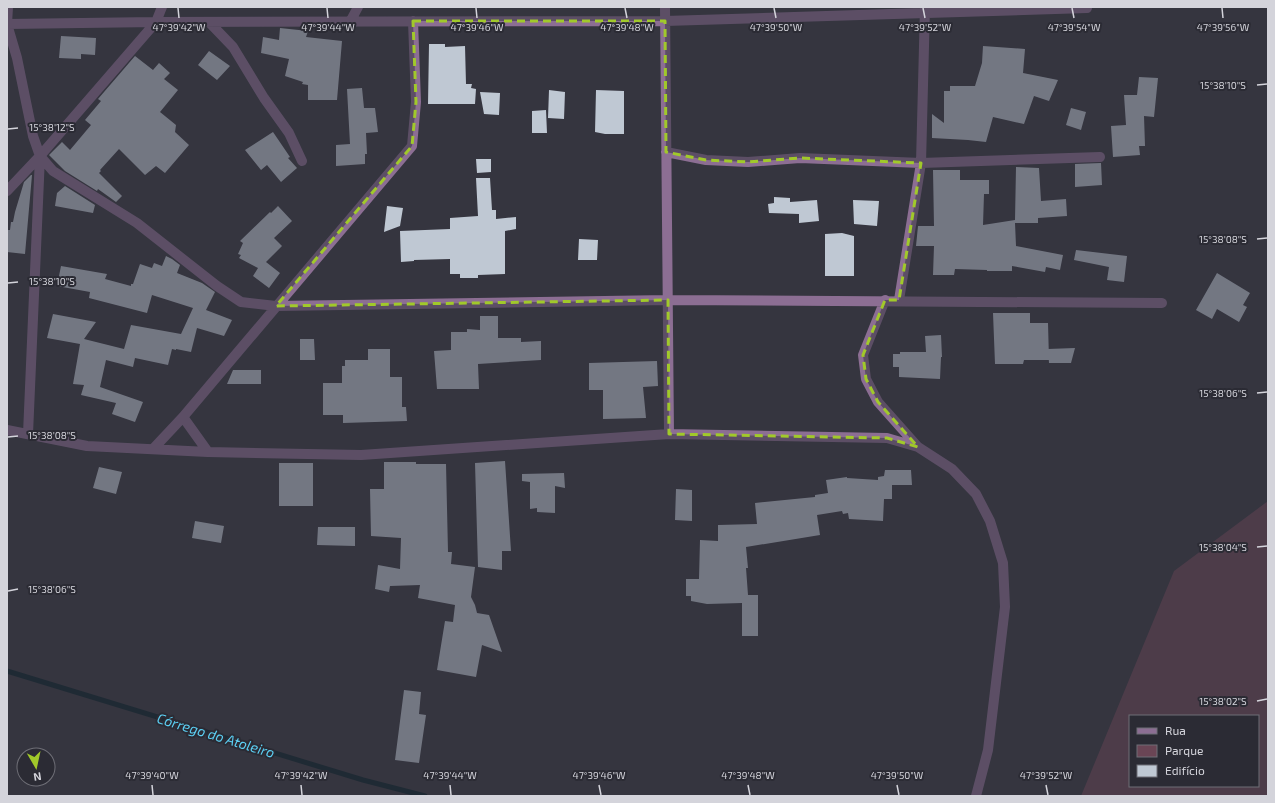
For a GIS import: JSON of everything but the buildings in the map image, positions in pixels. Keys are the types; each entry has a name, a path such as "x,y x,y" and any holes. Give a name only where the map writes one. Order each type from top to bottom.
{"street":[{"path":"8,7 7,24 17,58 33,136 40,156 53,172 137,223 217,286 241,302 276,306 668,300 899,300 1162,303"},
{"path":"7,191 40,156 156,22 162,7"},
{"path":"350,22 358,7"},
{"path":"665,7 669,434"},
{"path":"7,24 665,20 924,10 1087,8"},
{"path":"899,300 921,163 924,10"},
{"path":"153,449 183,417 412,146 416,102 413,21"},
{"path":"209,22 232,47 264,98 289,133 302,161"},
{"path":"666,152 706,160 748,162 800,158 921,163 1100,157"},
{"path":"28,434 40,156"},
{"path":"885,300 863,355 866,379 878,402 918,447 952,469 976,494 990,521 1003,563 1005,607 988,750 976,796"},
{"path":"183,417 208,452"},
{"path":"7,430 87,446 208,452 361,454 669,434 887,438 918,447"}],"highlighted area":[{"path":"413,21 665,21 666,152 706,160 748,162 800,158 921,163 899,300 885,300 863,355 866,379 878,402 918,447 887,438 669,434 668,300 276,306 412,146 416,102"}],"green space":[{"path":"1268,501 1268,796 1081,796 1174,571"}],"waterway":[{"name":"Córrego do Atoleiro","path":"7,671 363,780 425,796"}]}
